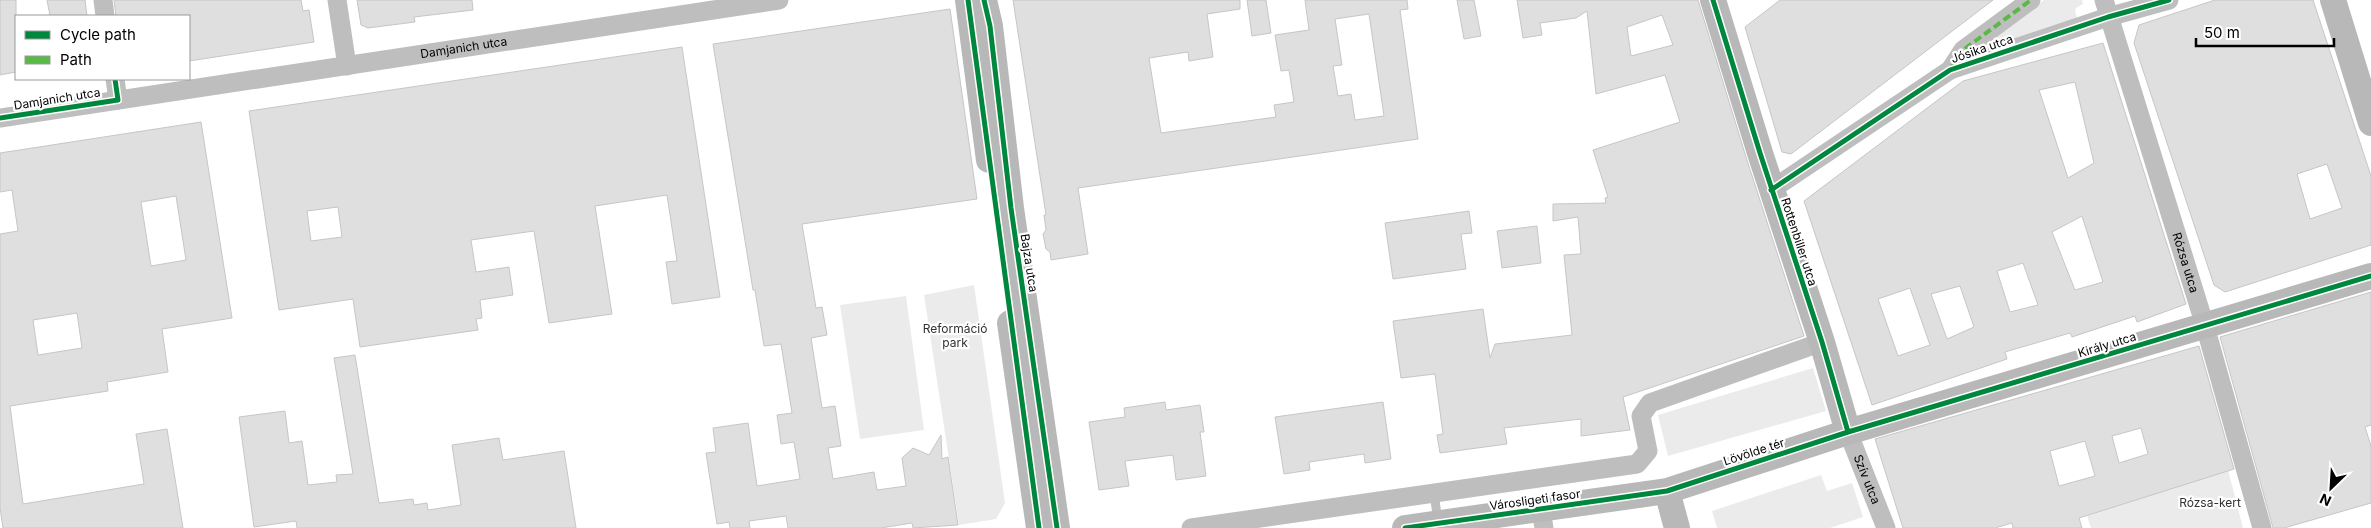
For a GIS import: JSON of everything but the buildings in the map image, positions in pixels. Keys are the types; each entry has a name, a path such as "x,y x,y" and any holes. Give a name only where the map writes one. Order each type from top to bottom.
{"street":[{"path":"103,0 105,15"},
{"path":"337,0 347,66"},
{"name":"Damjanich utca","path":"0,118 776,0"},
{"name":"Bajza utca","path":"968,0 1003,209 1024,360 1054,527"},
{"name":"Bajza utca","path":"984,0 990,26 1003,209"},
{"name":"Rottenbiller utca","path":"1713,0 1771,190 1822,342 1848,432"},
{"name":"Jósika utca","path":"1950,70 1964,50 2031,0"},
{"name":"Jósika utca","path":"1771,190 1950,70 2106,9 2169,0"},
{"path":"2333,0 2371,122"},
{"name":"Rózsa utca","path":"2106,9 2205,326 2262,528"},
{"path":"114,80 118,100"},
{"name":"Király utca","path":"1848,432 2371,276"},
{"name":"Városligeti fasor","path":"1191,528 1637,464 1648,451 1641,416 1650,403 1822,342"},
{"name":"Lövölde tér","path":"1667,492 1848,432"},
{"name":"Szív utca","path":"1848,432 1886,528"},
{"path":"1667,492 1677,528"},
{"name":"Városligeti fasor","path":"1405,528 1438,524 1542,519 1667,492"}],"lane":[{"path":"1434,493 1438,524"}],"green space":[{"path":"2044,0 2082,0 2083,4 2076,8 2075,12 2080,25 1969,54"},
{"name":"Reformáció park","path":"974,285 1005,503 996,519 959,525 924,295"},
{"path":"906,296 924,430 860,439 840,305"},
{"path":"1813,368 1826,411 1668,456 1658,415"},
{"name":"Rózsa-kert","path":"2228,470 2243,528 2091,528 2087,516"},
{"path":"1821,475 1827,491 1852,483 1863,517 1830,528 1717,528 1712,511"}],"marked path":[{"path":"1951,68 1963,50 2031,0"}],"cycle path":[{"path":"968,0 1039,528"},
{"path":"984,0 990,26 1011,208 1057,528"},
{"path":"1713,0 1760,153 1822,342 1848,432"},
{"path":"1771,190 1950,70 2108,17 2169,0"},
{"path":"0,118 118,100 115,80"},
{"path":"1405,528 1667,491 1848,432 2371,276"}]}
